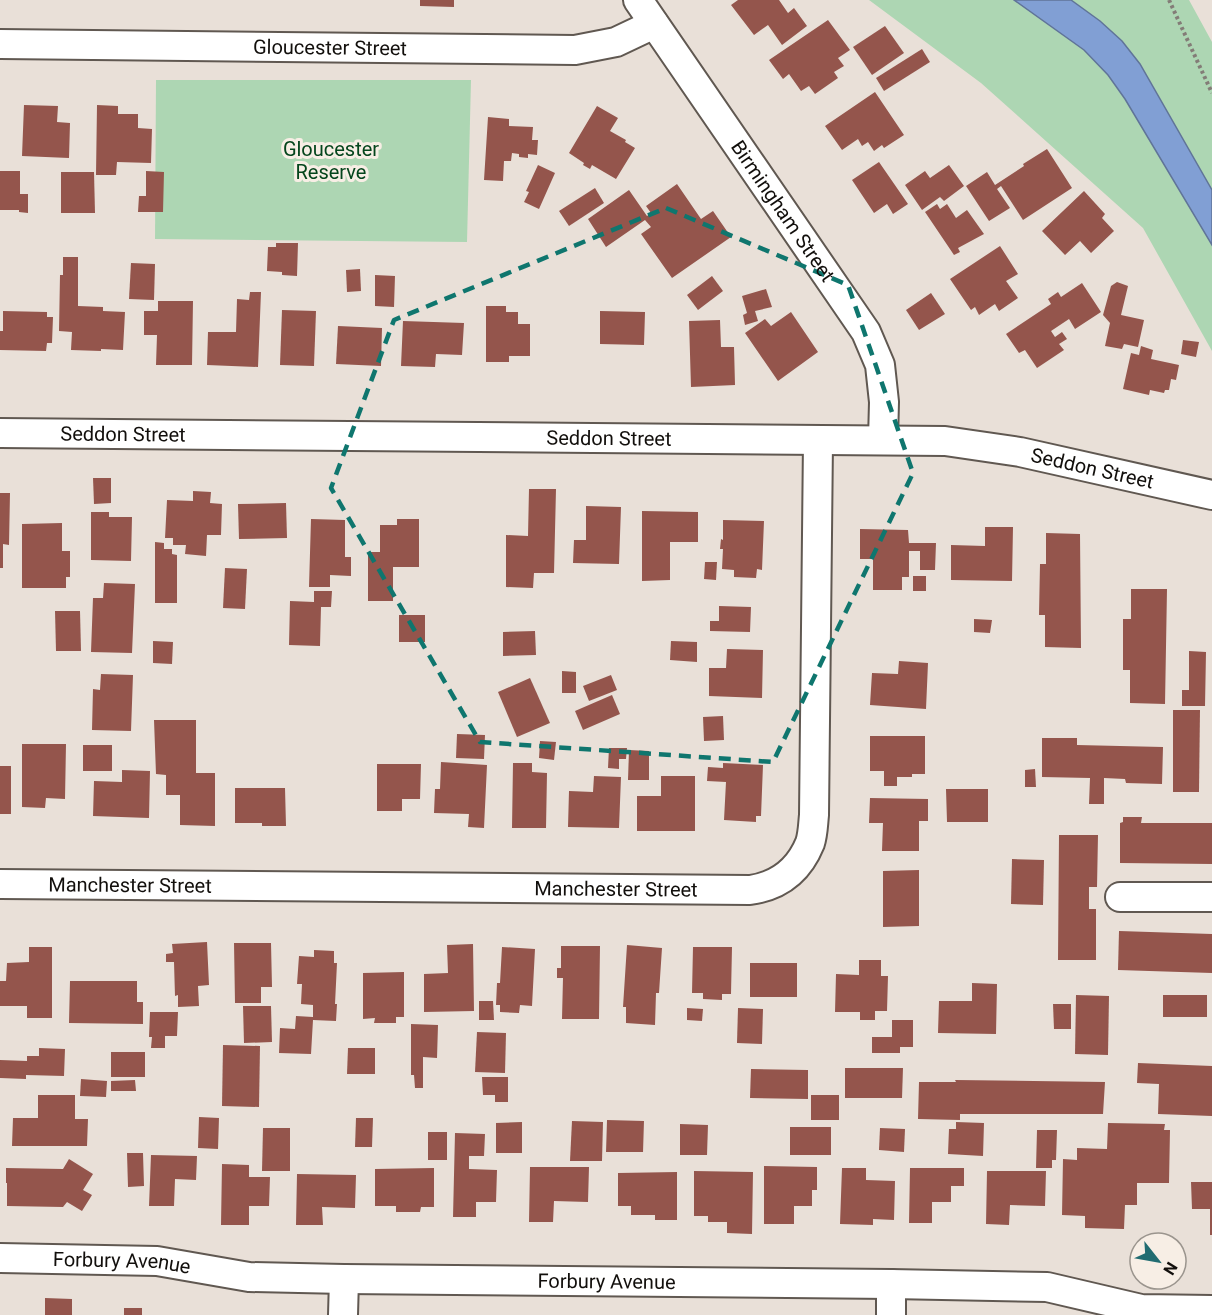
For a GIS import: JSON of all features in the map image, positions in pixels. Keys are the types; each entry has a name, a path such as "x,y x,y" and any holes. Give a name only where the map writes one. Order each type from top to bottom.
{"street":[{"name":"Birmingham Street","path":"638,0 866,332 880,365 884,402 883,440"},
{"name":"Gloucester Street","path":"0,44 575,50 616,42 654,24"},
{"name":"Seddon Street","path":"0,433 945,441 1020,452 1212,495"},
{"name":"Manchester Street","path":"0,884 750,890 764,888 784,879 801,862 810,841 814,815 818,441"},
{"path":"1120,897 1212,897"},
{"name":"Forbury Avenue","path":"0,1258 157,1261 249,1277 344,1280 1047,1287 1141,1309 1212,1310"},
{"path":"343,1315 344,1280"},
{"path":"891,1284 891,1315"}],"path":[{"path":"1169,0 1212,93"}],"highlighted area":[{"path":"666,208 848,285 913,473 773,762 480,742 331,488 394,320"}],"green space":[{"path":"869,0 1189,0 1212,42 1212,351 1143,228 981,83"},
{"name":"Gloucester Reserve","path":"156,80 471,80 467,242 155,239"}],"water":[{"path":"1014,0 1071,0 1100,21 1122,41 1140,64 1212,190 1212,245 1125,99 1108,75 1084,50"}],"building":[{"path":"420,0 454,0 454,7 420,6"},
{"path":"738,0 779,0 788,13 794,8 807,26 782,45 768,25 754,35 731,5"},
{"path":"828,20 850,50 838,58 844,66 834,72 838,78 815,94 809,86 801,91 789,74 783,79 769,60"},
{"path":"885,26 904,53 872,75 853,47"},
{"path":"922,49 930,62 884,91 876,78"},
{"path":"875,92 904,135 884,148 882,145 874,151 868,142 862,146 858,139 842,150 825,126"},
{"path":"24,105 58,106 57,122 70,123 69,158 22,156"},
{"path":"97,105 118,106 118,114 138,114 138,128 152,129 151,163 117,162 116,175 96,175"},
{"path":"597,106 618,118 610,131 635,148 616,179 592,165 590,169 569,153"},
{"path":"488,117 509,119 509,126 533,127 532,140 538,140 537,155 528,154 528,158 512,153 511,161 504,161 503,181 484,180"},
{"path":"1047,149 1072,188 1023,220 1001,186 997,189 1010,208 989,221 966,186 987,172 995,185"},
{"path":"879,162 908,204 893,214 887,204 874,213 852,180"},
{"path":"538,165 555,173 539,209 524,202 529,192 526,191"},
{"path":"949,165 964,186 944,201 940,197 922,210 905,185 925,171 930,178"},
{"path":"0,171 20,171 20,194 28,194 28,213 19,212 19,210 0,210"},
{"path":"146,171 164,172 163,212 138,212 139,196 146,196"},
{"path":"61,172 94,172 95,213 61,213"},
{"path":"677,184 701,219 713,211 731,237 672,278 641,234 651,227 645,220 606,247 588,219 629,190 647,216 651,213 646,206"},
{"path":"595,188 604,203 569,226 559,211"},
{"path":"1084,191 1105,214 1102,218 1114,231 1091,253 1080,241 1065,255 1042,231"},
{"path":"937,204 940,209 947,204 956,218 967,210 984,234 958,248 960,252 954,255 925,212"},
{"path":"276,243 298,243 297,276 267,271 268,247 276,247"},
{"path":"1000,246 1018,274 1006,281 1018,298 999,311 995,304 979,315 975,307 971,310 950,279"},
{"path":"63,257 78,257 78,306 103,307 103,311 125,312 123,350 71,350 72,332 59,331 60,275 63,275"},
{"path":"131,263 155,264 154,300 129,299"},
{"path":"360,269 361,291 347,292 346,270"},
{"path":"375,275 395,276 394,307 375,306"},
{"path":"712,276 723,291 698,310 687,295"},
{"path":"1117,282 1128,286 1121,315 1144,320 1138,347 1124,344 1122,349 1105,346 1110,323 1103,315 1111,286"},
{"path":"1082,283 1101,312 1075,329 1069,319 1051,331 1055,337 1062,332 1067,339 1059,344 1064,350 1037,368 1025,350 1019,353 1006,334 1051,304 1048,299 1058,292 1061,297"},
{"path":"766,289 772,307 755,311 758,321 745,325 743,315 747,313 742,296"},
{"path":"250,292 261,292 258,367 207,365 208,332 236,332 237,299 249,300"},
{"path":"931,293 945,314 919,330 906,310"},
{"path":"158,301 193,301 192,365 156,365 157,335 144,335 144,311 158,311"},
{"path":"486,306 506,306 506,312 518,312 518,324 530,324 530,356 509,356 509,362 486,362"},
{"path":"282,310 316,311 314,366 280,365"},
{"path":"3,311 47,312 47,317 53,317 52,343 47,343 46,351 0,350"},
{"path":"600,311 645,312 644,345 600,344"},
{"path":"791,312 818,352 778,381 745,333 765,319 771,326"},
{"path":"720,320 721,347 734,347 735,385 691,387 689,321"},
{"path":"403,321 464,323 462,355 436,354 435,367 401,366"},
{"path":"338,326 382,328 381,366 336,364"},
{"path":"1183,340 1199,342 1196,357 1181,354"},
{"path":"1141,346 1153,350 1151,359 1179,365 1176,380 1171,379 1169,390 1165,390 1164,393 1150,390 1149,395 1123,389 1131,353 1139,355"},
{"path":"93,478 111,478 111,503 94,504"},
{"path":"529,489 556,489 554,573 534,573 533,588 506,587 506,535 528,536"},
{"path":"193,491 211,492 210,503 222,504 221,535 207,535 206,556 185,554 186,545 173,545 173,538 165,538 167,500 193,501"},
{"path":"0,493 10,493 9,545 3,544 3,568 0,568"},
{"path":"286,503 287,538 239,539 238,504"},
{"path":"586,506 621,507 619,564 573,563 574,540 586,540"},
{"path":"642,511 698,512 698,542 670,542 670,580 642,581"},
{"path":"91,512 109,512 109,517 132,517 131,561 91,560"},
{"path":"311,519 345,520 345,557 351,557 351,576 330,575 330,587 309,587"},
{"path":"397,519 419,519 419,567 393,567 393,601 368,601 368,552 380,552 380,525 397,525"},
{"path":"723,520 764,521 762,570 757,569 756,578 734,577 734,570 722,569 723,549 720,549 721,539 723,540"},
{"path":"62,523 62,551 70,551 70,577 66,577 66,588 22,588 22,524"},
{"path":"985,527 1013,527 1012,581 951,580 951,545 985,546"},
{"path":"860,529 908,530 909,543 936,543 935,570 920,570 920,551 909,551 909,577 902,577 902,590 873,590 873,559 860,559"},
{"path":"1046,533 1080,534 1081,648 1045,647 1045,615 1039,615 1040,564 1046,564"},
{"path":"155,542 164,543 164,549 172,549 172,554 177,555 177,603 155,603"},
{"path":"705,562 717,562 716,580 704,579"},
{"path":"225,568 247,569 245,609 223,608"},
{"path":"913,576 926,576 926,591 913,591"},
{"path":"104,583 135,584 132,653 91,652 93,598 103,598"},
{"path":"1131,589 1167,589 1165,704 1130,703 1130,670 1123,670 1123,619 1131,619"},
{"path":"314,591 332,591 331,607 321,607 320,646 289,645 290,601 314,602"},
{"path":"719,606 751,607 750,632 710,631 710,621 719,621"},
{"path":"55,611 80,611 81,651 56,651"},
{"path":"399,615 425,615 425,642 399,642"},
{"path":"974,619 992,620 990,633 974,632"},
{"path":"535,631 536,655 503,656 503,632"},
{"path":"153,641 173,642 172,664 153,663"},
{"path":"671,641 697,642 697,662 670,660"},
{"path":"727,649 763,650 762,698 709,696 709,668 726,668"},
{"path":"1189,651 1206,652 1205,706 1182,706 1182,690 1189,690"},
{"path":"899,661 928,663 926,709 870,705 872,673 898,674"},
{"path":"562,671 576,672 576,693 562,693"},
{"path":"101,674 133,675 131,731 92,730 93,689 100,690"},
{"path":"611,675 617,690 589,701 583,686"},
{"path":"530,678 550,723 517,737 498,692"},
{"path":"612,695 620,714 583,730 575,711"},
{"path":"1173,710 1200,710 1199,792 1173,792"},
{"path":"723,716 724,740 704,741 703,717"},
{"path":"154,720 196,720 196,773 215,773 215,826 180,825 180,795 166,795 166,775 156,774"},
{"path":"457,734 485,735 484,759 456,758"},
{"path":"870,736 925,736 925,774 897,777 897,786 884,786 884,771 870,771"},
{"path":"1042,738 1077,738 1077,745 1163,747 1162,784 1126,783 1125,779 1104,778 1104,804 1089,804 1090,778 1042,777"},
{"path":"540,741 556,742 554,760 539,758"},
{"path":"22,744 66,744 65,799 46,798 45,808 22,807"},
{"path":"83,745 112,745 112,771 83,771"},
{"path":"609,748 627,748 626,759 619,759 619,769 608,768"},
{"path":"629,750 649,751 649,780 628,780"},
{"path":"441,762 487,765 484,828 468,827 469,814 434,813 435,789 440,789"},
{"path":"513,763 532,763 532,772 547,773 546,828 512,828"},
{"path":"723,763 763,765 761,816 756,816 756,822 724,820 726,782 707,781 708,767 723,768"},
{"path":"377,764 421,764 420,799 402,799 402,811 377,811"},
{"path":"0,766 11,766 11,814 0,814"},
{"path":"1035,769 1036,787 1025,787 1025,770"},
{"path":"122,770 150,771 149,818 93,816 94,781 122,782"},
{"path":"594,776 621,777 619,828 568,827 569,791 593,792"},
{"path":"661,776 695,776 695,831 637,831 637,796 661,796"},
{"path":"235,788 285,788 286,826 235,823"},
{"path":"946,789 988,789 988,822 947,822"},
{"path":"870,798 928,799 928,821 919,821 919,851 882,851 883,823 869,823"},
{"path":"1123,817 1142,817 1141,823 1212,823 1212,864 1120,863 1120,823 1123,822"},
{"path":"1059,835 1098,835 1097,887 1089,887 1089,909 1096,909 1096,960 1058,960"},
{"path":"1012,859 1044,860 1043,905 1011,904"},
{"path":"919,870 919,926 883,927 883,871"},
{"path":"1119,931 1212,934 1212,973 1118,970"},
{"path":"207,942 209,985 198,986 199,1006 178,1007 178,995 175,996 174,962 166,962 166,954 173,953 172,944"},
{"path":"234,943 271,943 272,987 261,987 261,1003 235,1003"},
{"path":"473,944 474,1011 424,1012 424,974 448,973 447,945"},
{"path":"627,945 662,948 659,993 656,993 655,1025 626,1023 626,1007 623,1007"},
{"path":"561,946 600,946 599,1019 562,1019 563,978 557,978 557,968 561,968"},
{"path":"29,947 52,947 52,1018 27,1018 27,1006 0,1006 0,981 6,981 7,963 29,962"},
{"path":"502,947 535,949 532,1006 520,1005 519,1013 500,1012 500,1005 496,1005"},
{"path":"693,947 732,947 731,994 722,994 722,1000 703,999 703,993 692,993"},
{"path":"314,950 334,951 334,963 337,963 336,1021 313,1020 311,1054 279,1053 280,1028 295,1029 296,1016 313,1017 313,1005 301,1004 302,984 297,984 299,956 314,957"},
{"path":"859,960 881,960 881,976 888,976 887,1011 875,1011 875,1020 860,1020 860,1012 835,1012 836,974 859,975"},
{"path":"750,963 797,963 797,997 750,997"},
{"path":"404,972 404,1017 396,1017 396,1023 374,1023 375,1018 363,1019 363,973"},
{"path":"70,981 137,981 137,1002 143,1002 143,1024 69,1023"},
{"path":"972,983 997,984 996,1034 938,1033 939,1001 972,1001"},
{"path":"1076,995 1109,996 1108,1055 1075,1054"},
{"path":"1163,995 1207,995 1207,1017 1163,1017"},
{"path":"479,1001 493,1001 494,1020 479,1020"},
{"path":"1053,1004 1071,1004 1071,1029 1054,1029"},
{"path":"243,1006 271,1006 272,1042 244,1043"},
{"path":"687,1008 703,1009 702,1021 687,1020"},
{"path":"738,1008 763,1009 762,1044 737,1043"},
{"path":"150,1012 178,1012 177,1036 165,1036 165,1048 151,1048"},
{"path":"892,1020 913,1020 913,1047 900,1047 900,1053 872,1053 872,1037 892,1037"},
{"path":"411,1024 438,1025 437,1058 423,1057 423,1088 415,1088 414,1075 411,1075"},
{"path":"477,1032 506,1033 505,1073 475,1072"},
{"path":"223,1045 260,1046 259,1107 222,1106"},
{"path":"39,1048 65,1049 64,1076 26,1075 26,1079 0,1078 0,1060 27,1061 27,1056 39,1056"},
{"path":"348,1048 375,1048 375,1074 347,1074"},
{"path":"111,1052 145,1052 145,1077 111,1077"},
{"path":"1138,1063 1212,1066 1212,1116 1158,1114 1159,1084 1137,1083"},
{"path":"845,1068 903,1068 902,1098 845,1098"},
{"path":"751,1069 808,1070 808,1099 750,1098"},
{"path":"482,1077 508,1077 508,1102 495,1102 495,1095 483,1095"},
{"path":"81,1079 107,1081 106,1097 80,1096"},
{"path":"135,1080 136,1091 111,1091 111,1081"},
{"path":"955,1080 1105,1082 1103,1114 960,1114 960,1120 918,1119 919,1082 956,1082"},
{"path":"38,1095 75,1095 75,1119 88,1119 87,1146 12,1146 13,1118 38,1118"},
{"path":"811,1095 839,1095 839,1120 811,1120"},
{"path":"199,1117 219,1118 218,1149 198,1148"},
{"path":"356,1118 373,1118 372,1147 355,1147"},
{"path":"607,1120 644,1121 643,1152 606,1152"},
{"path":"572,1121 603,1122 602,1161 570,1161"},
{"path":"522,1122 522,1153 496,1153 496,1123"},
{"path":"956,1122 984,1123 983,1156 948,1154 949,1129 956,1129"},
{"path":"1108,1123 1165,1124 1164,1130 1170,1130 1169,1183 1137,1183 1137,1205 1125,1205 1124,1229 1085,1228 1085,1216 1062,1215 1063,1159 1077,1160 1077,1148 1107,1149"},
{"path":"680,1124 708,1125 707,1155 680,1155"},
{"path":"790,1127 831,1127 831,1155 790,1155"},
{"path":"263,1128 290,1128 290,1171 262,1171"},
{"path":"880,1128 905,1129 904,1152 879,1150"},
{"path":"1037,1130 1057,1130 1056,1160 1052,1160 1052,1168 1036,1168"},
{"path":"428,1132 447,1132 447,1160 428,1160"},
{"path":"455,1133 485,1134 484,1156 469,1156 469,1169 497,1170 496,1202 476,1202 476,1217 453,1217"},
{"path":"127,1153 143,1153 144,1186 128,1187"},
{"path":"151,1155 197,1156 196,1180 175,1179 174,1206 149,1206"},
{"path":"69,1159 93,1174 83,1190 92,1195 82,1211 67,1202 63,1207 7,1206 6,1168 63,1169"},
{"path":"222,1164 249,1165 249,1177 270,1177 269,1206 249,1206 249,1225 221,1225"},
{"path":"764,1166 817,1167 817,1190 812,1190 812,1206 794,1206 794,1224 764,1224"},
{"path":"530,1167 589,1167 588,1202 554,1201 553,1222 529,1222"},
{"path":"434,1168 434,1207 421,1207 420,1212 396,1212 396,1206 375,1206 375,1169"},
{"path":"842,1168 866,1168 866,1180 895,1181 894,1220 873,1219 873,1225 840,1224"},
{"path":"910,1168 964,1168 964,1186 951,1186 951,1202 932,1202 932,1223 909,1223"},
{"path":"694,1171 753,1172 752,1234 727,1233 727,1222 708,1222 708,1216 694,1216"},
{"path":"987,1171 1046,1171 1045,1206 1010,1205 1009,1225 986,1224"},
{"path":"677,1172 677,1220 655,1220 655,1215 631,1215 631,1206 618,1206 618,1173"},
{"path":"297,1174 356,1175 355,1208 322,1207 323,1225 296,1225"},
{"path":"1191,1182 1212,1182 1212,1235 1210,1235 1210,1209 1192,1209"},
{"path":"45,1298 72,1299 72,1315 45,1315"},
{"path":"124,1308 142,1308 142,1315 124,1315"}]}
